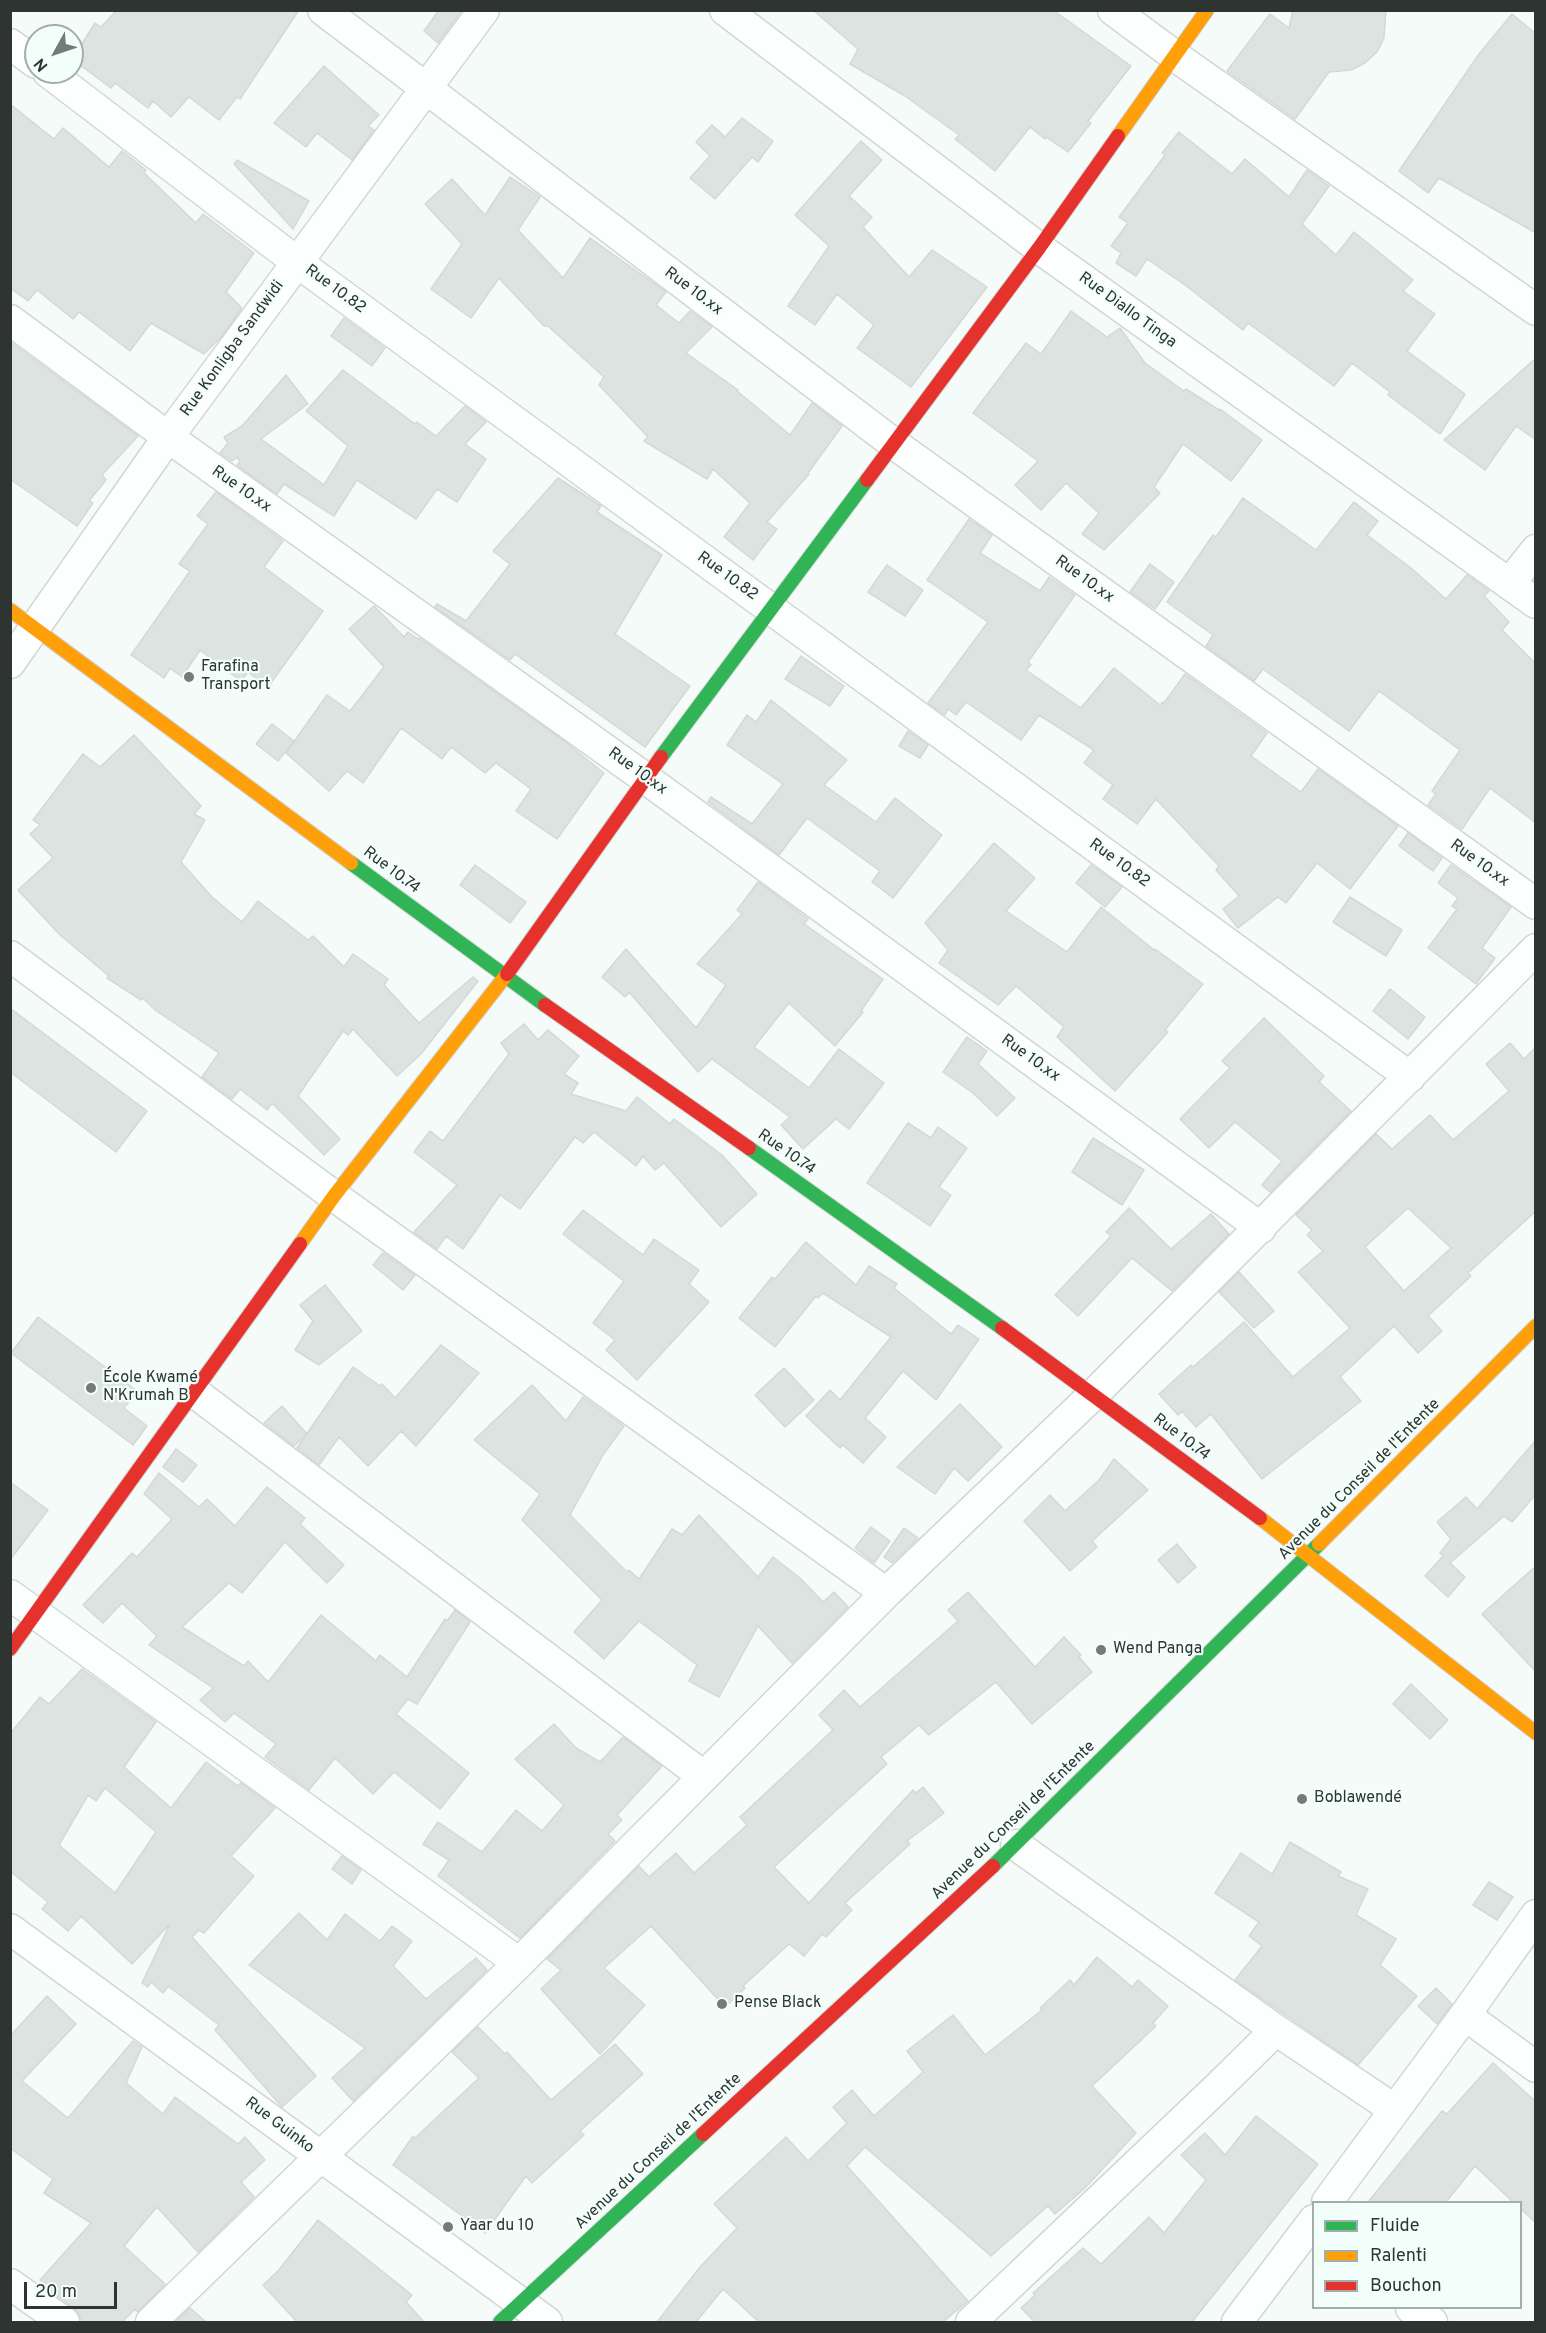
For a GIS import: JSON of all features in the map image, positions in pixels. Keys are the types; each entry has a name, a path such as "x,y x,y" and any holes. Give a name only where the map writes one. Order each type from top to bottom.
{"street":[{"name":"Rue 10.xx","path":"323,10 893,443 1536,904"},
{"name":"Rue Konligba Sandwidi","path":"10,663 36,629 168,437 484,10"},
{"name":"Rue Diallo Tinga","path":"725,10 1039,248 1536,603"},
{"path":"1113,10 1536,310"},
{"path":"10,1649 334,1196 505,977 645,778 1039,248 1208,10"},
{"path":"10,44 24,54"},
{"name":"Rue 10.82","path":"64,84 297,262 1410,1077"},
{"name":"Rue 10.xx","path":"10,320 168,437 645,778 1261,1228"},
{"path":"1509,584 1536,550"},
{"name":"Rue 10.74","path":"10,610 505,977 1094,1394 1310,1555 1536,1732"},
{"path":"151,2322 519,1963 886,1593 1094,1394 1536,949"},
{"path":"10,956 334,1196 886,1593"},
{"name":"Avenue du Conseil de l'Entente","path":"510,2313 1016,1845 1310,1555 1536,1326"},
{"path":"194,1392 702,1776"},
{"path":"10,1595 519,1963"},
{"path":"1016,1845 1276,2030 1395,2110"},
{"path":"1328,2201 1536,1915"},
{"name":"Rue Guinko","path":"10,1929 262,2112 510,2313 546,2322"},
{"path":"1465,2015 1536,2067"},
{"path":"971,2322 1276,2030"},
{"path":"1238,2322 1311,2230"},
{"path":"10,2284 64,2322"},
{"path":"1414,2309 1432,2322"}],"building":[{"path":"117,10 299,10 240,99 237,97 219,120 189,97 171,117 153,101 148,108 115,83 111,88 84,68 84,40 95,23 101,27"},
{"path":"439,10 462,10 438,43 424,31"},
{"path":"813,10 1053,10 1131,66 1088,121 1091,123 1068,152 1030,127 995,171 955,139 959,135 905,96 850,64 858,49"},
{"path":"1293,10 1386,10 1384,38 1377,52 1365,63 1351,70 1329,72 1295,119 1227,71 1270,14 1289,28"},
{"path":"1512,14 1536,34 1536,233 1439,178 1428,193 1399,171 1479,54"},
{"path":"324,66 379,115 368,126 374,130 352,160 317,133 306,147 274,123"},
{"path":"10,104 54,139 63,128 109,167 122,151 146,170 144,173 196,223 203,214 254,253 226,292 242,308 222,336 204,354 151,323 130,351 79,312 73,319 37,290 28,301 10,288"},
{"path":"742,118 773,141 758,162 752,157 715,199 690,178 710,156 696,142 712,125 725,137"},
{"path":"1179,132 1232,174 1245,159 1289,197 1307,170 1329,186 1302,224 1336,255 1354,232 1413,280 1403,291 1435,314 1407,351 1465,394 1440,434 1388,395 1390,392 1352,363 1334,386 1248,323 1243,330 1147,259 1136,276 1116,263 1121,253 1111,246 1128,223 1119,217 1165,155 1162,153"},
{"path":"861,141 882,160 849,196 872,217 863,227 909,277 932,250 987,287 911,387 857,348 874,325 837,294 815,325 788,306 829,246 795,215"},
{"path":"237,160 309,201 293,229 234,164"},
{"path":"510,177 540,197 518,230 563,278 590,238 666,292 656,305 679,323 690,311 712,327 686,353 738,390 790,435 812,403 842,426 809,474 767,522 777,529 753,560 724,537 750,503 713,469 707,479 644,441 648,437 599,385 604,377 548,326 544,326 499,278 471,318 431,289 462,244 425,204 452,179 485,215"},
{"path":"1071,311 1107,337 1120,328 1145,363 1184,391 1186,389 1220,409 1262,440 1231,481 1183,444 1154,487 1160,493 1104,550 1082,534 1099,513 1066,483 1041,510 1015,485 1038,461 973,413 1026,343 1041,354"},
{"path":"344,318 385,348 372,366 331,336"},
{"path":"10,342 138,436 102,475 106,480 89,501 93,503 77,526 10,479"},
{"path":"1536,358 1536,440 1516,426 1485,470 1444,440"},
{"path":"343,370 415,424 417,422 436,436 465,406 486,422 465,444 486,459 457,502 437,489 416,519 357,480 334,516 284,484 277,494 237,465 240,462 237,457 232,461 220,453 228,443 224,437 242,426 286,375 308,404 261,439 324,485 348,446 306,411"},
{"path":"558,478 601,506 597,512 662,555 615,634 690,686 645,747 515,654 510,660 435,607 437,604 466,621 510,564 493,551"},
{"path":"216,492 283,541 264,567 323,611 268,687 248,672 241,681 200,650 182,677 170,668 164,678 131,655 190,571 179,564 208,524 197,516"},
{"path":"1243,498 1316,550 1354,502 1378,521 1367,535 1411,568 1446,599 1467,575 1489,591 1484,596 1509,622 1502,630 1536,664 1536,823 1490,788 1462,829 1428,805 1436,794 1432,791 1460,750 1379,691 1349,731 1263,669 1254,681 1206,646 1213,635 1167,602 1213,535 1216,537"},
{"path":"969,519 992,535 980,553 1040,591 1049,577 1075,595 1028,662 1031,665 1026,670 1081,708 1114,668 1160,705 1164,703 1185,674 1267,733 1251,756 1301,792 1318,769 1398,826 1350,889 1317,863 1286,903 1278,897 1238,928 1223,909 1239,896 1216,870 1219,866 1156,799 1137,824 1103,799 1113,785 1084,763 1094,750 1039,715 1021,740 966,702 956,715 948,709 945,715 928,703 988,622 927,580"},
{"path":"1150,564 1174,582 1155,609 1130,592"},
{"path":"887,565 923,590 905,616 868,592"},
{"path":"374,606 404,637 408,632 419,638 564,741 604,773 557,839 516,811 531,789 496,763 485,773 451,747 442,759 401,728 363,783 347,771 329,791 286,753 327,695 350,711 384,667 349,629"},
{"path":"801,656 844,686 830,706 785,679"},
{"path":"771,700 847,760 824,785 876,822 895,798 942,835 893,898 872,882 880,871 807,818 779,855 708,802 711,797 752,824 783,784 727,745 747,715 756,722"},
{"path":"272,724 294,741 278,761 256,744"},
{"path":"908,731 928,745 920,758 899,746"},
{"path":"134,735 201,806 194,814 205,820 181,862 212,897 242,922 258,901 308,940 313,936 344,967 353,954 388,979 384,985 419,1023 473,977 478,981 421,1054 397,1076 353,1029 348,1035 343,1031 298,1096 340,1139 324,1155 272,1103 267,1110 240,1089 232,1099 202,1077 219,1053 155,1010 143,998 141,1000 107,978 109,976 60,935 18,890 53,858 30,834 40,825 33,820 83,754 100,767"},
{"path":"1408,833 1442,858 1433,871 1399,846"},
{"path":"994,843 1035,878 1006,911 1067,952 1101,907 1154,950 1203,984 1165,1030 1168,1032 1115,1091 1057,1037 1064,1027 1016,986 998,1005 939,963 948,950 925,923"},
{"path":"475,865 526,902 510,923 460,885"},
{"path":"1091,865 1122,887 1105,907 1076,883"},
{"path":"1451,865 1511,907 1482,948 1495,958 1476,984 1428,948 1457,909 1452,906 1458,898 1438,883"},
{"path":"758,882 808,919 804,924 883,979 861,1011 863,1012 835,1046 789,1003 754,1047 809,1088 839,1049 884,1083 849,1129 836,1119 803,1149 781,1125 790,1117 712,1059 698,1072 629,992 625,997 602,977 626,949 696,1028 726,985 697,964 742,914 737,910"},
{"path":"1350,897 1402,930 1386,956 1333,922"},
{"path":"1390,989 1425,1017 1408,1039 1373,1011"},
{"path":"10,1008 147,1111 116,1152 10,1072"},
{"path":"1264,1018 1324,1076 1319,1082 1351,1111 1270,1192 1262,1185 1282,1161 1235,1122 1209,1148 1180,1119 1230,1068 1222,1061"},
{"path":"524,1024 538,1040 548,1030 579,1056 564,1074 578,1083 571,1094 626,1111 637,1097 670,1124 674,1119 722,1155 757,1194 721,1227 664,1163 655,1170 643,1156 636,1166 594,1132 583,1143 575,1137 520,1209 500,1195 463,1249 446,1236 437,1249 414,1232 457,1185 414,1152 430,1131 443,1141 509,1054 501,1043"},
{"path":"967,1037 987,1051 978,1064 1015,1098 997,1116 973,1093 943,1072"},
{"path":"1510,1043 1524,1059 1536,1047 1536,1211 1468,1273 1471,1276 1428,1316 1442,1331 1418,1353 1394,1326 1340,1377 1361,1401 1262,1479 1211,1414 1196,1427 1182,1411 1178,1415 1159,1394 1244,1322 1293,1377 1350,1328 1298,1272 1323,1251 1307,1235 1312,1230 1296,1215 1376,1134 1392,1149 1430,1115 1453,1140 1509,1091 1486,1064","holes":["1408,1208 1451,1248 1404,1291 1365,1247"]},
{"path":"908,1123 931,1138 938,1127 967,1148 939,1187 951,1195 930,1226 867,1183"},
{"path":"1093,1138 1144,1170 1122,1205 1072,1172"},
{"path":"1129,1208 1171,1249 1211,1214 1229,1234 1172,1291 1132,1258 1078,1316 1055,1295 1111,1236 1106,1232"},
{"path":"583,1210 643,1255 654,1239 699,1270 689,1284 709,1302 637,1380 606,1350 615,1340 593,1323 624,1281 563,1234"},
{"path":"806,1242 856,1285 869,1266 897,1284 894,1288 951,1334 958,1325 979,1339 936,1400 903,1371 865,1418 886,1437 863,1463 843,1445 840,1448 806,1416 830,1390 840,1400 891,1337 823,1293 818,1298 816,1296 775,1347 739,1318 772,1277 775,1279"},
{"path":"383,1253 415,1275 403,1290 373,1265"},
{"path":"1239,1272 1274,1311 1254,1328 1219,1292"},
{"path":"325,1285 362,1331 319,1365 295,1350 313,1321 300,1305"},
{"path":"38,1317 137,1391 124,1408 147,1426 133,1445 11,1353"},
{"path":"441,1345 479,1373 416,1446 401,1431 368,1466 339,1437 319,1465 297,1448 353,1367 380,1386 382,1384 395,1398"},
{"path":"784,1368 814,1400 785,1427 755,1395"},
{"path":"532,1385 566,1421 583,1397 624,1426 603,1455 570,1515 627,1572 629,1570 639,1579 672,1529 682,1535 699,1515 758,1577 773,1557 800,1578 823,1602 834,1592 848,1607 792,1663 758,1626 719,1697 689,1681 697,1665 639,1621 604,1659 574,1632 602,1600 522,1520 540,1494 474,1440"},
{"path":"960,1404 1002,1447 968,1481 954,1468 935,1494 897,1467"},
{"path":"282,1406 307,1434 294,1446 264,1423"},
{"path":"1536,1440 1536,1494 1512,1522 1504,1516 1450,1563 1465,1577 1448,1597 1425,1576 1443,1556 1440,1553 1451,1539 1437,1522 1466,1497 1477,1509"},
{"path":"176,1449 197,1465 183,1482 163,1467"},
{"path":"1114,1459 1148,1490 1092,1541 1097,1547 1070,1571 1024,1521 1050,1495 1065,1511 1099,1480"},
{"path":"159,1473 199,1507 207,1499 235,1526 267,1487 305,1518 300,1524 344,1565 327,1583 285,1542 242,1593 229,1583 182,1627 244,1666 248,1661 268,1682 321,1615 376,1661 380,1655 407,1677 445,1619 447,1621 455,1610 470,1622 417,1704 408,1699 396,1714 469,1773 440,1809 394,1772 373,1794 335,1758 309,1790 265,1757 276,1744 234,1713 225,1722 200,1700 213,1688 149,1645 157,1636 122,1603 103,1623 83,1605 132,1553 137,1557 172,1519 144,1494"},
{"path":"10,1482 48,1510 10,1560"},
{"path":"871,1527 890,1541 874,1563 855,1548"},
{"path":"904,1528 918,1538 892,1563 884,1557"},
{"path":"1177,1544 1196,1567 1178,1583 1158,1560"},
{"path":"1536,1566 1536,1672 1482,1614"},
{"path":"968,1592 1035,1667 1064,1637 1081,1655 1079,1657 1092,1672 1032,1724 996,1682 929,1735 919,1725 881,1757 887,1764 774,1867 809,1903 913,1790 916,1793 923,1787 944,1813 907,1841 910,1844 845,1903 852,1910 826,1937 822,1934 804,1956 789,1944 743,1986 745,1988 725,2007 651,1926 604,1968 645,2005 600,2054 541,1989 561,1970 547,1959 639,1866 649,1877 676,1853 694,1873 747,1825 740,1817 833,1730 819,1715 844,1690 860,1707 958,1621 948,1610"},
{"path":"82,1669 156,1722 124,1767 171,1808 206,1762 238,1786 241,1783 275,1808 231,1856 254,1876 204,1933 199,1930 192,1937 316,2076 282,2107 215,2030 219,2025 168,1986 163,1993 151,1982 148,1987 142,1983 170,1924 132,1964 81,1916 68,1931 42,1909 48,1902 10,1871 10,1734 40,1697 49,1704","holes":["105,1788 156,1832 115,1893 59,1845 88,1795 96,1801"]},
{"path":"1411,1684 1448,1720 1430,1739 1393,1704"},
{"path":"554,1724 576,1748 600,1762 623,1737 662,1766 617,1815 622,1820 608,1834 615,1841 520,1938 438,1876 449,1860 423,1844 438,1822 482,1852 516,1810 542,1831 564,1805 515,1759"},
{"path":"1290,1842 1341,1872 1338,1876 1368,1889 1356,1915 1396,1939 1380,1965 1417,1996 1358,2065 1235,1980 1262,1946 1249,1936 1259,1922 1215,1893 1241,1853 1272,1874"},
{"path":"342,1856 361,1870 352,1884 332,1869"},
{"path":"1489,1882 1513,1897 1497,1920 1473,1905"},
{"path":"299,1913 327,1940 345,1914 380,1941 392,1926 412,1941 393,1966 426,1999 476,1958 487,1970 353,2101 332,2078 365,2048 249,1965"},
{"path":"1097,1957 1132,1987 1138,1980 1168,2006 1153,2023 1156,2026 1092,2086 1136,2133 1084,2189 1055,2214 1048,2206 991,2256 865,2147 847,2166 968,2301 943,2322 759,2322 723,2289 696,2322 657,2322 700,2267 737,2228 714,2204 786,2137 808,2161 847,2123 833,2107 852,2090 874,2116 923,2072 907,2051 953,2015 985,2055 1042,2010 1040,2008 1070,1980 1074,1985"},
{"path":"1436,1988 1452,2004 1437,2024 1418,2006"},
{"path":"47,1996 76,2024 22,2081 68,2118 133,2041 142,2047 126,2083 163,2114 175,2097 238,2144 245,2137 265,2160 241,2182 254,2197 198,2252 157,2207 124,2246 165,2284 138,2312 135,2309 122,2322 81,2322 74,2308 43,2286 45,2284 40,2280 91,2223 44,2193 53,2179 10,2148 10,2036"},
{"path":"478,2027 505,2054 507,2052 551,2100 615,2044 643,2074 580,2131 584,2135 532,2183 526,2176 485,2233 393,2165 413,2136 415,2138 479,2078 452,2052"},
{"path":"1493,2063 1536,2102 1536,2223 1522,2210 1522,2201 1512,2201 1475,2166 1447,2201 1369,2201 1442,2111 1447,2114"},
{"path":"1256,2116 1318,2164 1192,2322 1035,2322 1021,2308 1035,2295 1033,2293 1083,2248 1101,2264 1149,2217 1164,2233 1206,2180 1181,2155 1205,2133 1225,2155"},
{"path":"318,2220 412,2295 406,2302 424,2322 297,2322 263,2285 278,2271"},
{"path":"190,2308 206,2322 175,2322"}],"traffic: fast":[{"path":"661,757 867,480"},
{"path":"351,863 545,1005"},
{"path":"749,1148 1002,1328"},
{"path":"993,1866 1319,1544"},
{"path":"500,2322 703,2134"}],"traffic: slow":[{"path":"1118,136 1207,10"},
{"path":"10,610 351,863"},
{"path":"300,1244 334,1196 507,974"},
{"path":"1319,1544 1536,1326"},
{"path":"1260,1518 1536,1733"}],"traffic: jam":[{"path":"867,480 1039,248 1118,136"},
{"path":"507,974 661,757"},
{"path":"545,1005 749,1148"},
{"path":"10,1649 300,1244"},
{"path":"1002,1328 1260,1518"},
{"path":"703,2134 993,1866"}],"place":[{"name":"Farafina Transport","path":"189,677"},
{"name":"École Kwamé N'Krumah B","path":"91,1388"},
{"name":"Wend Panga","path":"1101,1650"},
{"name":"Boblawendé","path":"1302,1799"},
{"name":"Pense Black","path":"722,2004"},
{"name":"Yaar du 10","path":"448,2227"}]}
